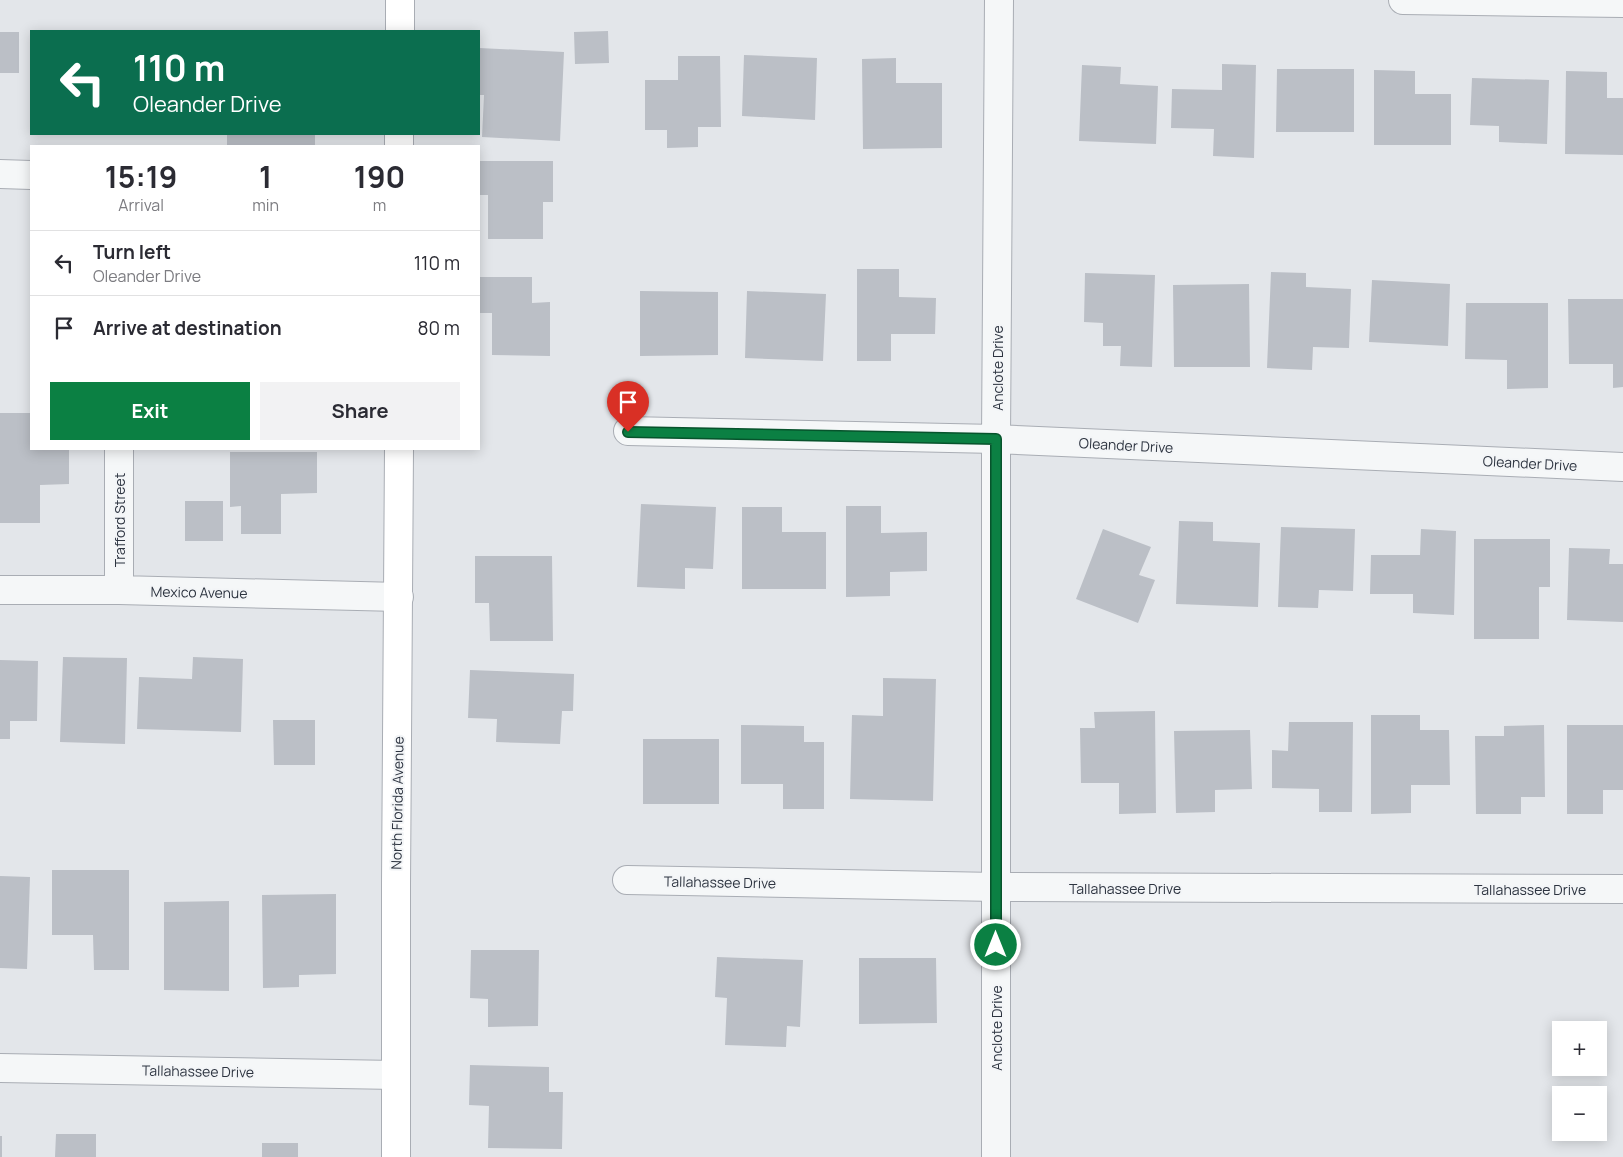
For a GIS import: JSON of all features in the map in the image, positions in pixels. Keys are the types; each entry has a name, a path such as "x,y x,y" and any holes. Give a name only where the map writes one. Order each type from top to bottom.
{"street":[{"path":"400,0 400,30"},
{"name":"Anclote Drive","path":"996,1157 998,0"},
{"path":"1403,0 1623,3"},
{"path":"0,174 30,175"},
{"name":"Oleander Drive","path":"628,432 996,439 1623,467"},
{"name":"Trafford Street","path":"119,450 119,590"},
{"name":"North Florida Avenue","path":"396,1157 399,450"},
{"name":"Mexico Avenue","path":"0,590 119,590 399,597"},
{"name":"Tallahassee Drive","path":"627,880 996,887 1623,889"},
{"name":"Tallahassee Drive","path":"0,1068 396,1075"}],"building":[{"path":"608,31 609,63 575,64 574,32"},
{"path":"0,32 19,32 19,73 0,73"},
{"path":"480,48 564,52 560,141 482,137 484,95 480,95"},
{"path":"744,55 817,58 815,120 742,116"},
{"path":"678,56 720,56 721,127 698,127 698,147 667,148 667,130 645,130 645,80 678,80"},
{"path":"896,58 896,83 942,83 942,148 863,149 862,59"},
{"path":"1222,64 1256,65 1254,158 1213,156 1214,129 1171,128 1172,89 1222,90"},
{"path":"1082,65 1121,67 1120,84 1158,86 1156,144 1079,141"},
{"path":"1277,69 1354,69 1354,132 1276,132"},
{"path":"1374,70 1415,71 1415,94 1451,94 1451,145 1374,145"},
{"path":"1566,71 1607,72 1607,98 1623,98 1623,155 1565,154"},
{"path":"1472,78 1549,80 1547,144 1499,142 1499,126 1470,125"},
{"path":"227,135 315,135 315,145 227,145"},
{"path":"480,161 553,161 553,202 543,202 543,239 488,239 488,195 480,195"},
{"path":"857,269 899,269 899,297 936,298 935,334 891,334 891,361 857,361"},
{"path":"1271,272 1306,273 1306,287 1351,289 1349,348 1313,347 1312,370 1267,368"},
{"path":"1085,273 1155,275 1152,367 1120,366 1121,346 1103,346 1103,323 1084,322"},
{"path":"480,277 532,277 532,303 550,302 550,356 492,355 492,313 480,313"},
{"path":"1372,280 1450,284 1448,346 1369,342"},
{"path":"1249,284 1250,367 1174,367 1173,285"},
{"path":"640,291 718,292 718,355 640,356"},
{"path":"747,291 826,294 823,361 745,358"},
{"path":"1568,299 1623,299 1623,387 1613,388 1613,364 1569,364"},
{"path":"1466,303 1548,303 1548,388 1507,389 1507,360 1465,359"},
{"path":"0,413 30,413 30,450 69,450 69,484 40,485 40,523 0,523"},
{"path":"230,452 317,452 317,493 281,494 281,534 241,534 241,506 230,507"},
{"path":"185,501 223,501 223,541 185,541"},
{"path":"641,504 716,507 713,569 685,568 685,589 637,587"},
{"path":"846,506 881,506 881,533 927,532 927,571 890,572 890,596 846,597"},
{"path":"742,507 782,507 782,532 826,532 826,589 742,589"},
{"path":"1179,521 1213,522 1213,541 1260,543 1258,607 1176,604"},
{"path":"1281,527 1355,529 1353,591 1319,590 1318,608 1278,607"},
{"path":"1103,529 1151,547 1139,575 1155,580 1138,623 1076,599"},
{"path":"1421,529 1456,531 1454,615 1413,613 1413,594 1370,594 1371,555 1420,555"},
{"path":"1474,539 1550,539 1550,587 1539,587 1539,639 1474,639"},
{"path":"1569,548 1610,549 1609,564 1623,564 1623,622 1567,620"},
{"path":"475,556 552,556 553,641 490,641 489,603 475,603"},
{"path":"63,657 127,658 125,744 60,742"},
{"path":"193,657 243,659 241,732 137,729 139,677 192,679"},
{"path":"0,660 38,661 37,721 10,721 10,739 0,739"},
{"path":"470,670 574,674 573,711 562,711 560,744 496,742 497,719 468,718"},
{"path":"883,678 936,679 933,801 850,799 852,715 883,716"},
{"path":"1155,711 1156,813 1119,814 1119,783 1081,783 1080,728 1095,728 1094,712"},
{"path":"1371,715 1420,715 1420,730 1449,730 1450,785 1411,785 1411,813 1371,814"},
{"path":"273,720 315,720 315,765 274,765"},
{"path":"1289,722 1353,722 1352,812 1319,812 1319,789 1272,788 1272,750 1288,751"},
{"path":"741,725 804,726 804,742 824,742 824,809 783,809 783,784 741,784"},
{"path":"1544,725 1545,797 1521,797 1521,814 1476,814 1475,736 1504,736 1504,726"},
{"path":"1567,725 1623,725 1623,790 1603,790 1603,814 1567,814"},
{"path":"1250,730 1252,789 1215,790 1215,812 1176,813 1174,731"},
{"path":"643,739 719,739 719,804 643,804"},
{"path":"52,870 129,870 129,970 94,970 93,935 52,935"},
{"path":"0,876 30,877 27,969 0,968"},
{"path":"336,894 336,974 299,975 299,987 263,988 262,895"},
{"path":"229,901 229,991 164,990 164,902"},
{"path":"471,950 539,950 538,1026 488,1027 488,999 470,998"},
{"path":"717,957 803,960 800,1027 787,1026 786,1047 725,1045 727,998 715,997"},
{"path":"859,958 936,958 937,1023 859,1024"},
{"path":"470,1065 549,1067 549,1092 563,1092 562,1149 488,1148 489,1106 469,1105"},
{"path":"56,1134 96,1134 96,1157 55,1157"},
{"path":"0,1136 2,1136 2,1157 0,1157"},
{"path":"262,1143 298,1143 298,1157 262,1157"}],"route":[{"path":"628,432 996,439 996,945"}]}
